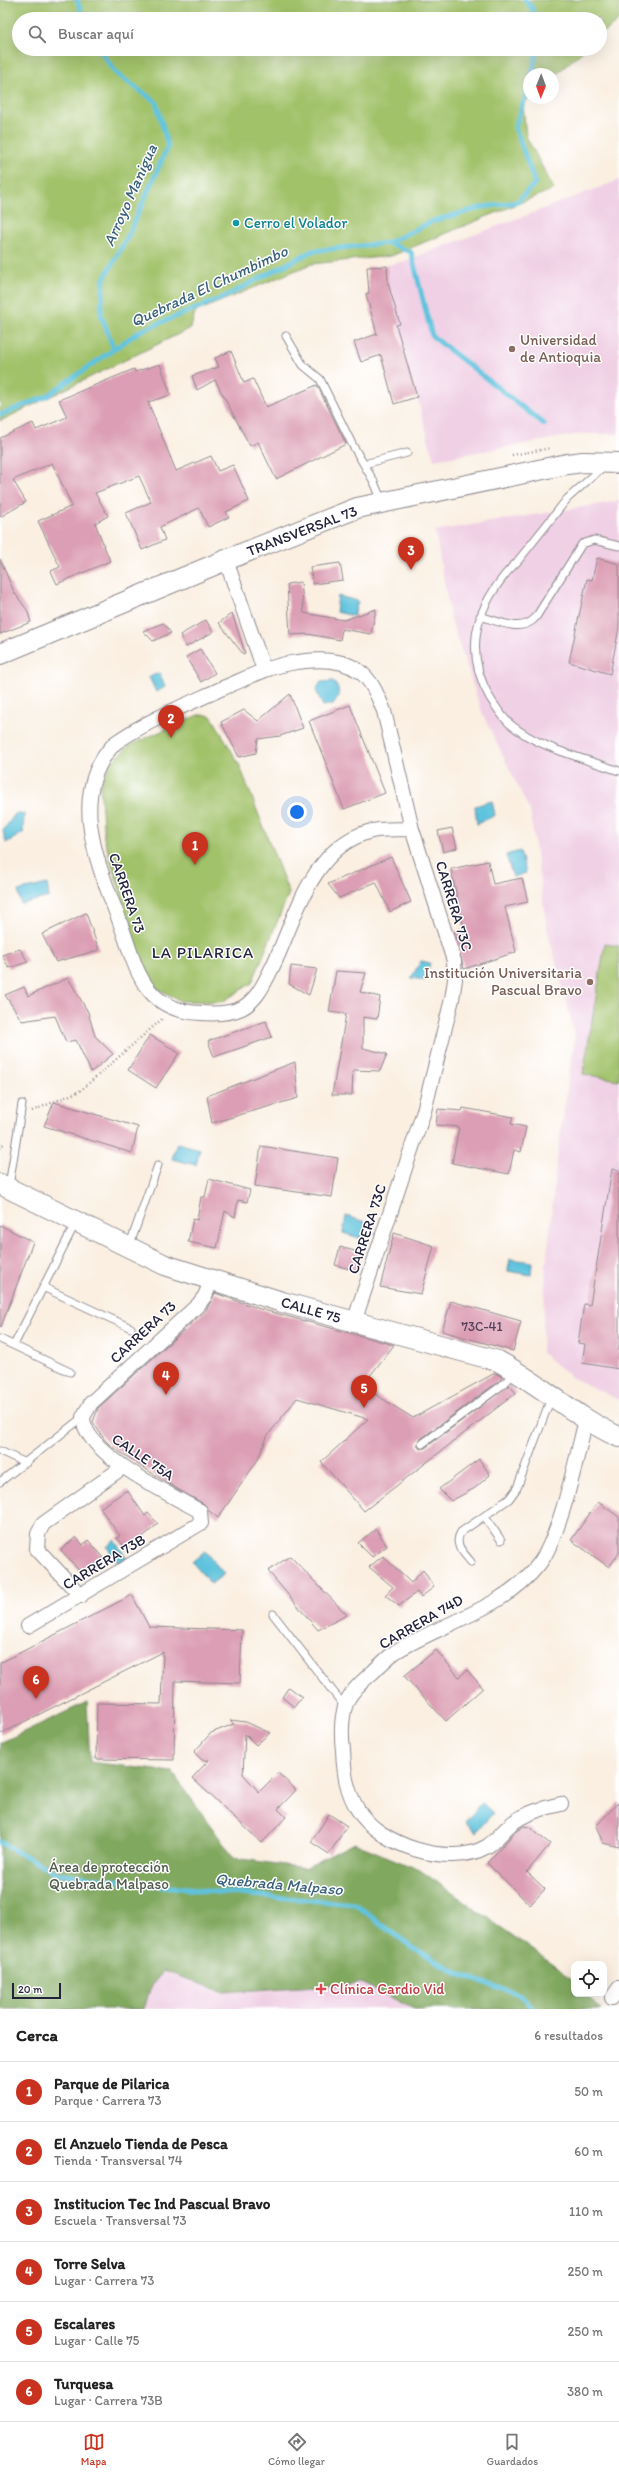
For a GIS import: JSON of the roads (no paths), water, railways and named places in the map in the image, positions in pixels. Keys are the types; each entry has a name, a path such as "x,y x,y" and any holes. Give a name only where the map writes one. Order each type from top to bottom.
{"street":[{"name":"TRANSVERSAL 73","path":"0,654 226,560 357,508 567,464 613,463"},
{"path":"226,560 264,670"},
{"name":"CARRERA 73","path":"332,660 290,663 264,670 181,707 134,731 115,743 102,760 92,791 88,828 99,868 145,988 162,1003 173,1010 192,1013 232,1012 249,1003 262,988 305,892 323,865 356,836 370,831 412,829"},
{"name":"CARRERA 73C","path":"332,660 359,671 369,681 378,696 384,711 412,829 454,961 455,980 452,999 424,1111 354,1322"},
{"name":"CALLE 75","path":"4,1186 128,1249 165,1265 211,1281 354,1322 479,1354 517,1371 586,1420 619,1437"},
{"name":"CARRERA 73","path":"83,1417 91,1402 198,1305 205,1296 211,1281"},
{"name":"CALLE 75A","path":"83,1417 84,1428 90,1438 123,1467 200,1511 201,1523 197,1526"},
{"name":"CARRERA 74D","path":"561,1804 538,1810 511,1824 487,1847 473,1853 453,1856 401,1844 381,1834 363,1819 348,1794 342,1736 348,1700 356,1687 394,1653 492,1602 516,1587 539,1563 548,1548 558,1523 586,1420"},
{"path":"82,1596 37,1549 38,1534 43,1524 123,1467"},
{"name":"CARRERA 73B","path":"28,1626 82,1596 197,1526"}],"lane":[{"path":"286,336 303,365 320,378 383,503"},
{"path":"364,464 407,453"},
{"path":"613,463 567,500 517,562 508,570 480,616 474,640 478,670 497,709 510,724 530,737 619,771"},
{"path":"480,616 514,626 527,625 536,617 582,544 594,540 619,546"},
{"path":"4,1186 22,1104"},
{"path":"128,1249 158,1165"},
{"path":"14,1345 45,1288 76,1222"},
{"path":"45,1288 131,1328"},
{"path":"0,1339 70,1372"},
{"path":"422,1444 502,1386 517,1371"},
{"path":"471,1562 457,1544 457,1538 462,1532 510,1499 518,1488 552,1396"},
{"path":"0,1482 83,1417"},
{"path":"0,1451 26,1463"},
{"path":"485,1517 502,1540"},
{"path":"273,1614 346,1708"}],"water":[{"path":"338,596 358,601 354,616 336,612"},
{"path":"159,673 165,687 156,692 149,677"},
{"path":"333,681 338,688 339,696 333,704 323,706 316,690 321,682"},
{"path":"492,801 495,815 477,824 475,806"},
{"path":"15,814 24,814 23,833 6,843 3,831"},
{"path":"520,851 526,873 513,877 506,855"},
{"path":"47,884 49,897 21,904 18,891"},
{"path":"421,961 430,963 425,980 411,978"},
{"path":"177,1143 200,1149 196,1165 172,1159"},
{"path":"346,1216 366,1222 363,1239 343,1233"},
{"path":"510,1259 532,1262 531,1275 508,1271"},
{"path":"114,1540 127,1558 119,1564 107,1547"},
{"path":"205,1551 224,1574 211,1584 192,1562"},
{"path":"482,1803 493,1813 476,1832 465,1822"}],"waterway":[{"name":"Arroyo Manigua","path":"77,0 81,12"},
{"path":"525,0 532,8 533,12"},
{"name":"Arroyo Manigua","path":"104,56 117,74 156,102 168,146 128,236 104,279 101,315 114,349"},
{"path":"533,68 536,56"},
{"path":"388,243 433,221 484,207 517,202 535,183 515,127 523,104"},
{"name":"Quebrada El Chumbimbo","path":"0,415 47,396 140,331 222,298 312,251 388,243 411,252 432,336 544,424"},
{"name":"Quebrada Malpaso","path":"0,1842 55,1873 205,1891 355,1904 413,1948 464,1976 518,1994 535,2009"}],"place":[{"name":"Cerro el Volador","path":"236,223"},
{"name":"Universidad de Antioquia","path":"512,349"},
{"name":"Institucion Tec Ind Pascual Bravo","path":"411,570"},
{"name":"El Anzuelo Tienda de Pesca","path":"171,738"},
{"name":"Parque de Pilarica","path":"195,865"},
{"name":"Institución Universitaria Pascual Bravo","path":"590,982"},
{"name":"Torre Selva","path":"166,1395"},
{"name":"Escalares","path":"364,1408"},
{"name":"Turquesa","path":"36,1699"},
{"name":"Clínica Cardio Vid","path":"321,1989"}],"district":[{"name":"LA PILARICA","path":"203,952"}],"park label":[{"name":"Área de protección Quebrada Malpaso","path":"109,1876"}]}
